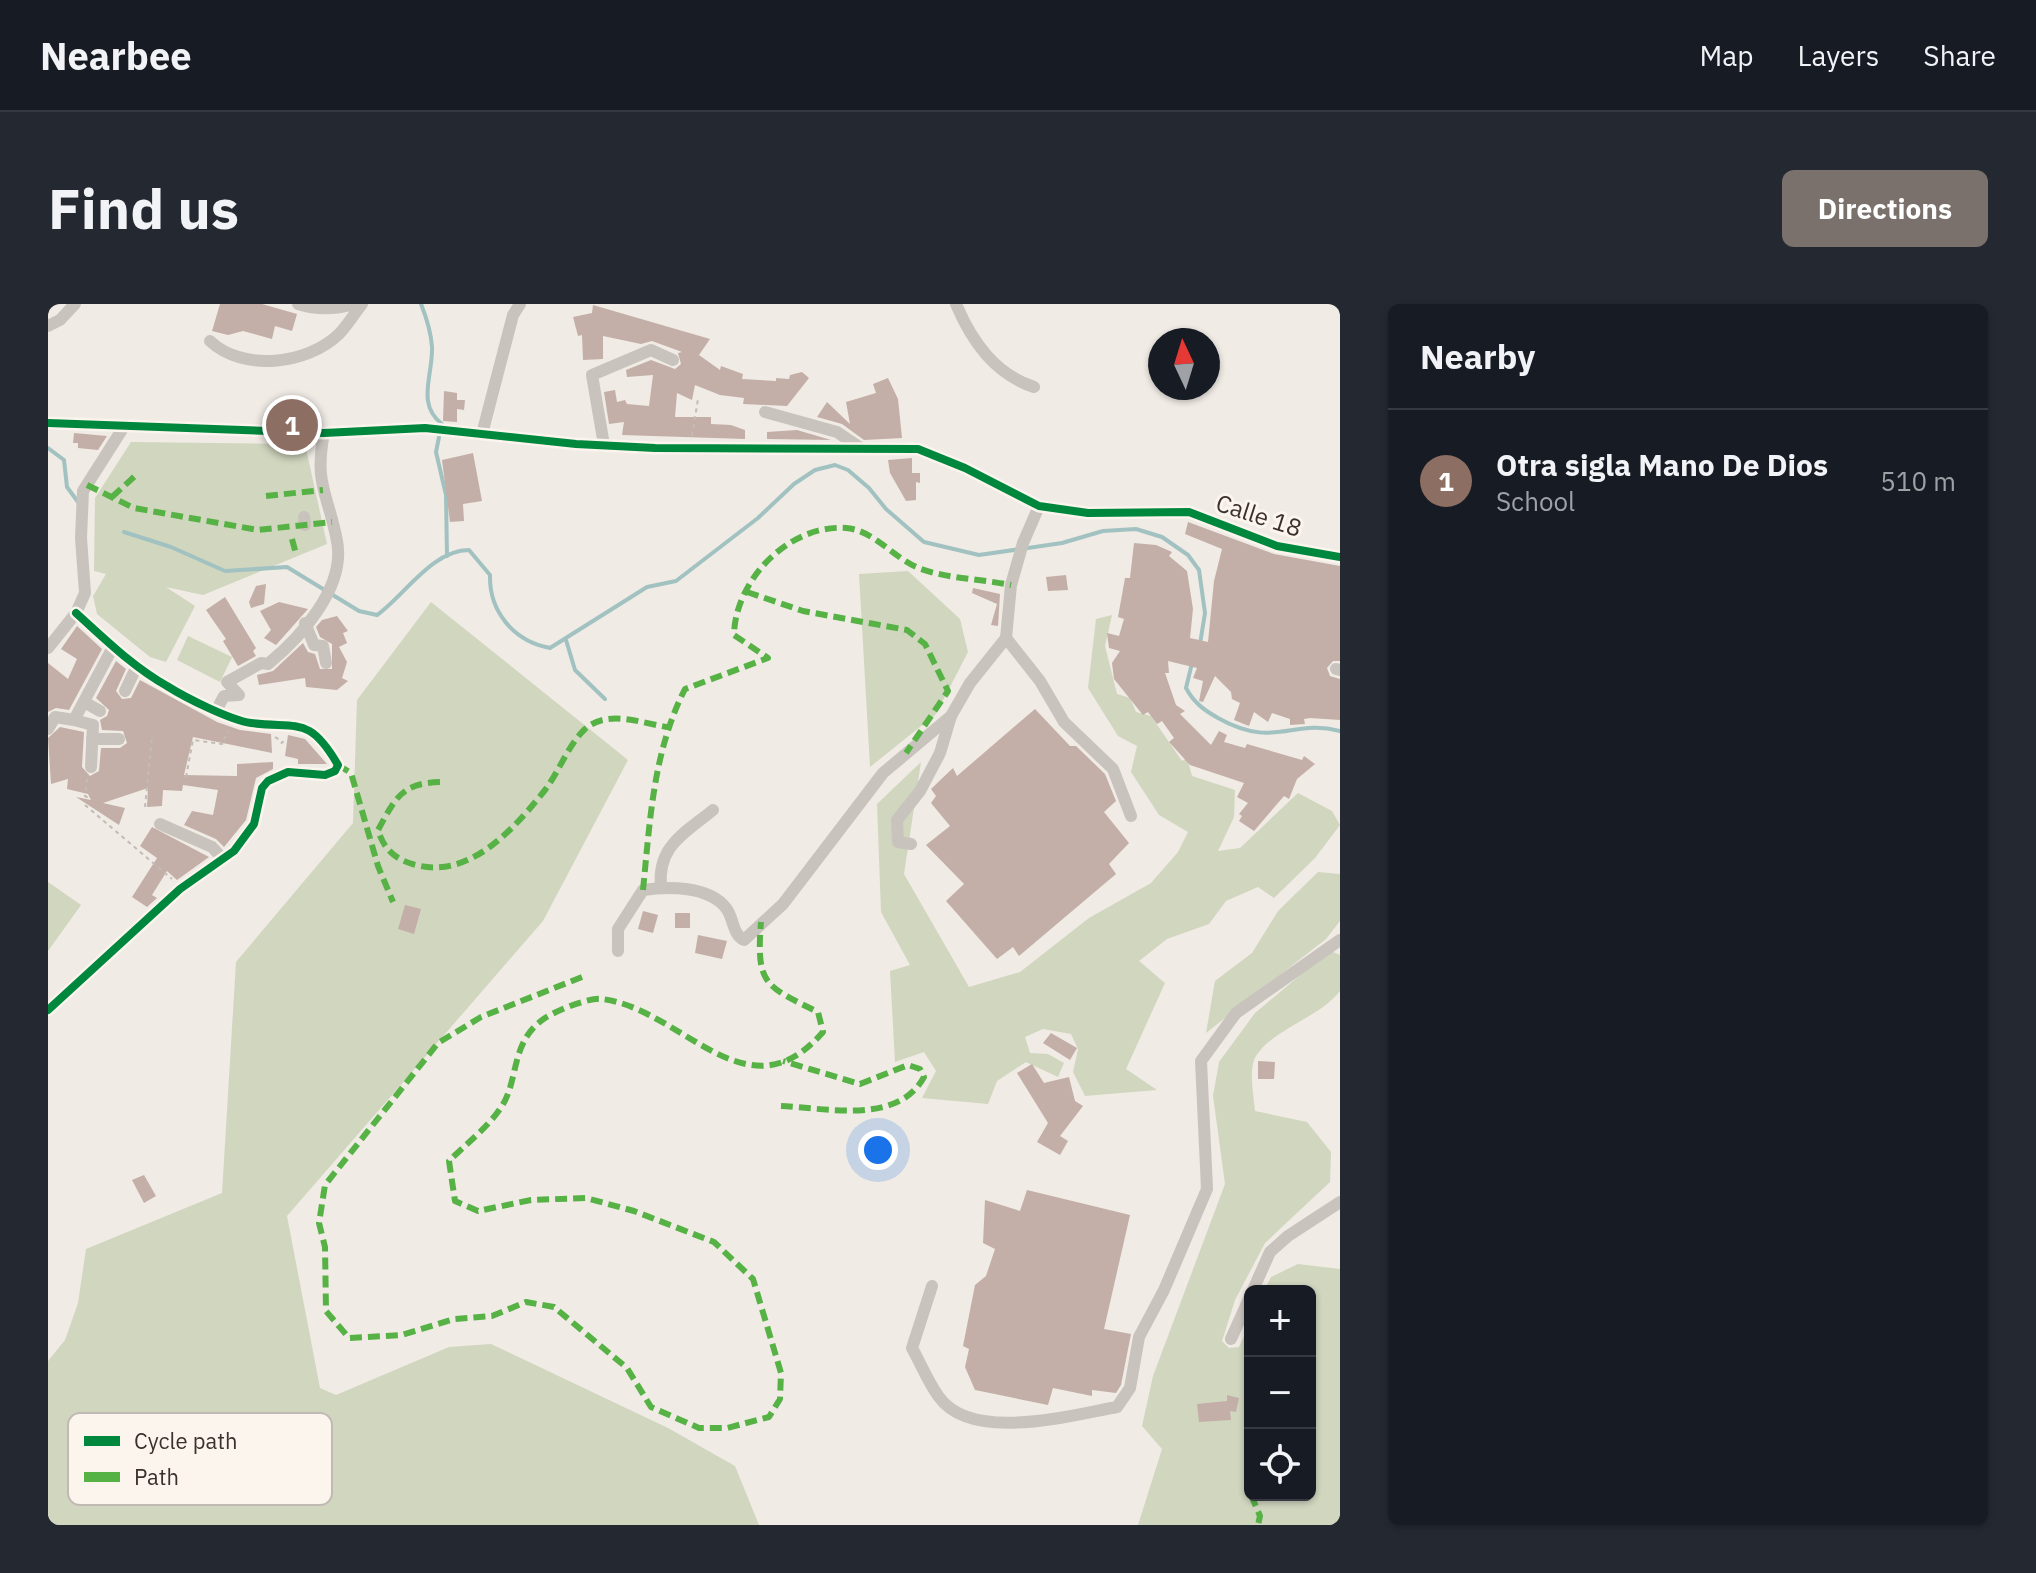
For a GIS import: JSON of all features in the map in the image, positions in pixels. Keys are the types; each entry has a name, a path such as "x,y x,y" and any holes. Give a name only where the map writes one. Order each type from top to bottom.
{"street":[{"path":"48,326 60,320 75,304"},
{"path":"298,304 312,309 353,304"},
{"path":"210,341 222,352 268,362 302,355 337,336 362,304"},
{"path":"482,434 513,315 520,304"},
{"path":"956,304 978,346 996,366 1013,380 1034,387"},
{"path":"604,445 592,375 651,350 673,360"},
{"path":"765,412 837,432 862,449"},
{"name":"Calle 18","path":"48,423 324,433 425,428 604,445 690,449 918,449 965,468 1039,506 1088,513 1189,512 1277,546 1340,557"},
{"path":"48,648 76,613 85,593 81,538 83,491 123,428"},
{"path":"217,709 224,696 239,695 227,682 261,663 268,664 325,600 334,580 338,544 318,474 324,433"},
{"path":"911,844 898,842 897,820 920,791 940,753 951,716 970,683 1006,638 1011,585 1023,543 1039,506"},
{"path":"48,1010 180,889 223,859 254,824 262,788 268,781 288,772 325,775 338,765 315,734 291,723 249,723 168,687 113,647 76,613"},
{"path":"305,623 314,645 323,646 326,663"},
{"path":"1006,638 1040,681 1064,722 1113,769 1131,816"},
{"path":"74,720 113,647"},
{"path":"125,691 137,666"},
{"path":"84,702 100,711"},
{"path":"618,951 618,929 643,890 661,887 709,895 726,909 738,937 744,940 752,937 761,922 783,904 801,882 883,773 951,716"},
{"path":"51,734 55,717 93,725 91,767"},
{"path":"92,739 119,739"},
{"path":"661,887 659,865 672,844 713,810"},
{"path":"160,824 212,847 223,859"},
{"path":"932,1286 912,1348 940,1400 974,1419 1019,1424 1117,1407 1130,1388 1139,1337 1164,1290 1207,1189 1201,1061 1236,1013 1340,940"},
{"path":"1231,1339 1270,1252 1288,1236 1340,1202"}],"path":[{"path":"690,449 698,399"},
{"path":"186,777 193,740 222,744 228,732"},
{"path":"145,807 152,737"},
{"path":"89,798 85,793 91,767"},
{"path":"85,805 180,889"}],"green space":[{"path":"131,442 305,444 327,544 203,595 166,587 195,606 166,662 150,657 97,614 93,596 106,574 94,571 95,498"},
{"path":"908,571 960,619 968,652 936,714 870,767 859,574"},
{"path":"431,602 628,760 543,921 287,1216 320,1388 336,1395 449,1347 491,1344 668,1428 735,1466 759,1525 48,1525 48,1361 65,1340 78,1303 86,1249 222,1193 236,962 353,823 357,700"},
{"path":"1112,615 1105,646 1117,694 1130,698 1136,712 1151,716 1182,761 1187,758 1192,776 1235,790 1234,817 1218,851 1240,848 1298,793 1332,811 1340,825 1315,858 1274,898 1258,887 1226,901 1209,924 1167,939 1139,961 1165,983 1126,1069 1157,1090 1085,1096 1073,1072 1078,1049 1071,1034 1043,1029 1025,1037 1030,1053 1048,1054 1064,1063 1058,1077 1026,1062 997,1081 988,1104 922,1098 936,1071 924,1052 895,1062 890,971 910,965 881,912 877,804 921,762 904,874 969,987 1020,972 1089,918 1151,883 1178,852 1188,832 1159,815 1131,772 1137,746 1118,736 1088,688 1096,619"},
{"path":"188,636 232,657 220,682 177,660"},
{"path":"1318,872 1340,874 1340,921 1326,939 1206,1033 1215,981 1252,953 1278,911"},
{"path":"48,882 81,905 48,951"},
{"path":"1333,952 1340,955 1340,991 1320,1009 1273,1038 1256,1056 1252,1075 1255,1111 1307,1122 1331,1152 1330,1182 1265,1243 1235,1300 1222,1341 1229,1348 1239,1347 1244,1336 1244,1501 1316,1501 1316,1285 1267,1285 1271,1277 1298,1264 1340,1269 1340,1525 1138,1525 1162,1449 1142,1426 1153,1376 1225,1184 1213,1096 1219,1062 1255,1013 1324,955"}],"building":[{"path":"220,304 262,304 297,314 292,331 275,326 272,339 243,331 228,335 212,331"},
{"path":"593,305 710,339 699,355 720,370 721,366 743,374 742,379 776,381 776,378 789,379 790,375 802,372 809,378 787,406 743,404 744,398 720,395 695,385 692,400 677,393 675,417 711,417 711,424 731,425 745,430 745,439 622,435 624,422 609,424 604,392 615,390 617,402 625,400 627,404 649,406 653,375 627,377 626,370 651,360 675,369 681,364 678,353 682,352 652,341 641,344 603,336 603,359 583,360 582,335 578,336 573,317 592,313"},
{"path":"888,378 898,399 902,438 864,440 842,424 817,417 827,402 850,424 846,402 876,393 873,384"},
{"path":"444,391 457,393 457,400 465,400 464,410 457,409 457,422 443,421"},
{"path":"797,430 831,440 767,439 767,432"},
{"path":"74,433 107,436 98,450 78,448 78,443 73,443"},
{"path":"473,453 482,501 463,504 464,521 450,522 442,460"},
{"path":"912,458 912,473 920,473 920,483 916,482 916,500 906,501 890,473 888,460"},
{"path":"1188,522 1274,554 1340,566 1340,661 1333,661 1327,668 1330,676 1340,679 1340,720 1310,718 1304,719 1305,724 1290,725 1290,719 1272,713 1268,722 1254,712 1249,726 1234,720 1240,703 1232,699 1231,692 1215,676 1203,702 1199,701 1203,681 1193,678 1197,668 1168,661 1169,673 1165,673 1176,705 1185,711 1180,714 1211,745 1219,731 1227,735 1224,742 1245,748 1247,744 1302,760 1304,756 1315,764 1297,779 1289,799 1284,796 1254,831 1239,821 1242,816 1239,814 1248,803 1237,797 1244,783 1190,765 1169,742 1174,738 1162,721 1157,724 1148,712 1143,715 1114,679 1112,663 1120,651 1109,648 1107,633 1119,636 1124,619 1118,617 1125,578 1130,578 1134,543 1156,545 1172,552 1169,556 1187,571 1193,609 1190,638 1208,642 1214,581 1222,549 1185,534"},
{"path":"1066,575 1068,590 1048,591 1046,577"},
{"path":"266,584 264,604 251,608 249,602 256,586"},
{"path":"973,588 1000,594 998,626 991,625 997,604 972,593"},
{"path":"225,597 256,648 253,651 256,656 238,666 223,641 226,639 206,610"},
{"path":"279,602 308,609 276,645 264,638 271,630 260,611"},
{"path":"337,616 348,631 343,633 347,643 339,647 347,662 342,678 348,681 337,690 306,687 305,678 259,685 257,675 273,671 303,643 308,652 315,654 320,669 332,669 332,644 320,637 316,627 322,620"},
{"path":"77,626 102,649 69,710 56,708 48,712 48,663 68,679 77,659 61,649"},
{"path":"116,661 126,669 116,691 122,699 131,698 140,680 217,722 240,730 271,734 272,753 193,737 184,775 237,776 237,764 273,762 273,769 256,778 246,820 224,847 216,839 184,825 192,811 213,815 218,790 183,785 182,791 163,790 162,806 147,807 148,788 103,803 125,808 119,825 76,797 91,800 88,794 67,789 68,779 51,784 48,738 60,727 84,732 82,767 90,776 99,771 101,748 120,748 127,743 123,731 102,730 100,720 107,716 109,710 96,698"},
{"path":"1035,709 1070,746 1076,746 1105,774 1116,801 1104,812 1129,843 1109,864 1116,874 1019,956 1013,947 997,959 946,901 964,884 926,845 950,826 931,803 936,796 931,789 953,768 957,776"},
{"path":"288,735 305,739 327,764 298,764 298,759 285,756"},
{"path":"152,827 209,857 177,880 167,871 152,895 157,898 147,907 132,897 157,858 140,846"},
{"path":"405,905 421,909 414,934 398,929"},
{"path":"643,911 658,915 653,933 638,929"},
{"path":"675,913 690,913 690,928 675,928"},
{"path":"698,935 727,941 722,959 695,953"},
{"path":"1051,1033 1077,1048 1070,1060 1043,1043"},
{"path":"1258,1061 1275,1062 1274,1079 1258,1079"},
{"path":"1032,1064 1044,1083 1069,1077 1075,1101 1083,1106 1060,1136 1068,1141 1060,1155 1037,1142 1048,1123 1017,1073"},
{"path":"144,1175 156,1196 144,1203 132,1180"},
{"path":"1027,1190 1130,1215 1104,1329 1131,1334 1121,1385 1116,1393 1092,1390 1092,1396 1053,1388 1048,1405 975,1390 965,1367 969,1349 963,1346 975,1285 986,1276 995,1249 983,1243 985,1200 1020,1211"},
{"path":"1227,1395 1239,1398 1236,1412 1230,1411 1231,1420 1199,1422 1197,1404 1227,1401"}],"waterway":[{"path":"421,304 432,347 428,398 434,416 442,424"},
{"path":"439,437 436,452 446,495 447,556"},
{"path":"48,448 64,460 67,487 78,502"},
{"path":"124,532 171,547 225,571 287,567 359,611 377,615 443,557 469,550 490,575 494,601 506,622 525,639 550,648 647,587 676,581 758,518 794,484 815,470 835,465 848,470 869,488 886,509 924,542 979,555 1062,543 1103,531 1136,529 1162,537 1188,555 1199,570 1205,613 1200,644"},
{"path":"566,640 575,670 605,699"},
{"path":"1192,663 1186,688 1196,702 1218,718 1254,732 1309,728 1340,731"}],"marked path":[{"path":"112,497 135,476"},
{"path":"87,485 134,508 258,530 332,522"},
{"path":"266,496 323,490"},
{"path":"643,890 659,762 674,713 685,689 768,658 734,635 737,615 755,576 785,546 804,535 825,529 846,528 866,534 921,569 1011,585"},
{"path":"292,539 296,554"},
{"path":"747,592 803,611 907,630 925,644 948,691 906,753"},
{"path":"440,782 408,789 395,801 378,830 387,849 402,860 436,867 455,865 489,847 533,805 579,735 594,723 625,719 667,727"},
{"path":"338,765 351,773 378,866 393,902"},
{"path":"582,977 481,1017 438,1043 325,1185 319,1223 325,1247 326,1311 349,1338 402,1335 454,1319 492,1316 526,1302 554,1307 627,1368 651,1407 699,1428 727,1428 769,1417 780,1399 781,1373 753,1279 714,1242 634,1211 586,1198 531,1200 478,1211 455,1201 449,1161 500,1109 520,1050 534,1028 550,1015 581,1002 602,999 632,1007 714,1052 741,1063 768,1065 795,1056 823,1032 818,1012 786,996 768,981 760,959 761,922"},
{"path":"781,1106 840,1110 879,1108 897,1102 912,1092 924,1077 920,1069 908,1065 860,1084 783,1061"},
{"path":"1254,1501 1260,1516 1258,1525"}],"cycle path":[{"path":"48,423 324,433 425,428 576,444 655,448 918,449 965,468 1039,506 1088,513 1189,512 1277,546 1340,557"},
{"path":"48,1010 180,889 234,851 254,824 262,788 268,781 288,772 325,775 335,771 338,765 319,738 310,731 242,721 175,691 131,661 76,613"}],"place":[{"name":"Otra sigla Mano De Dios","path":"292,425"}]}
